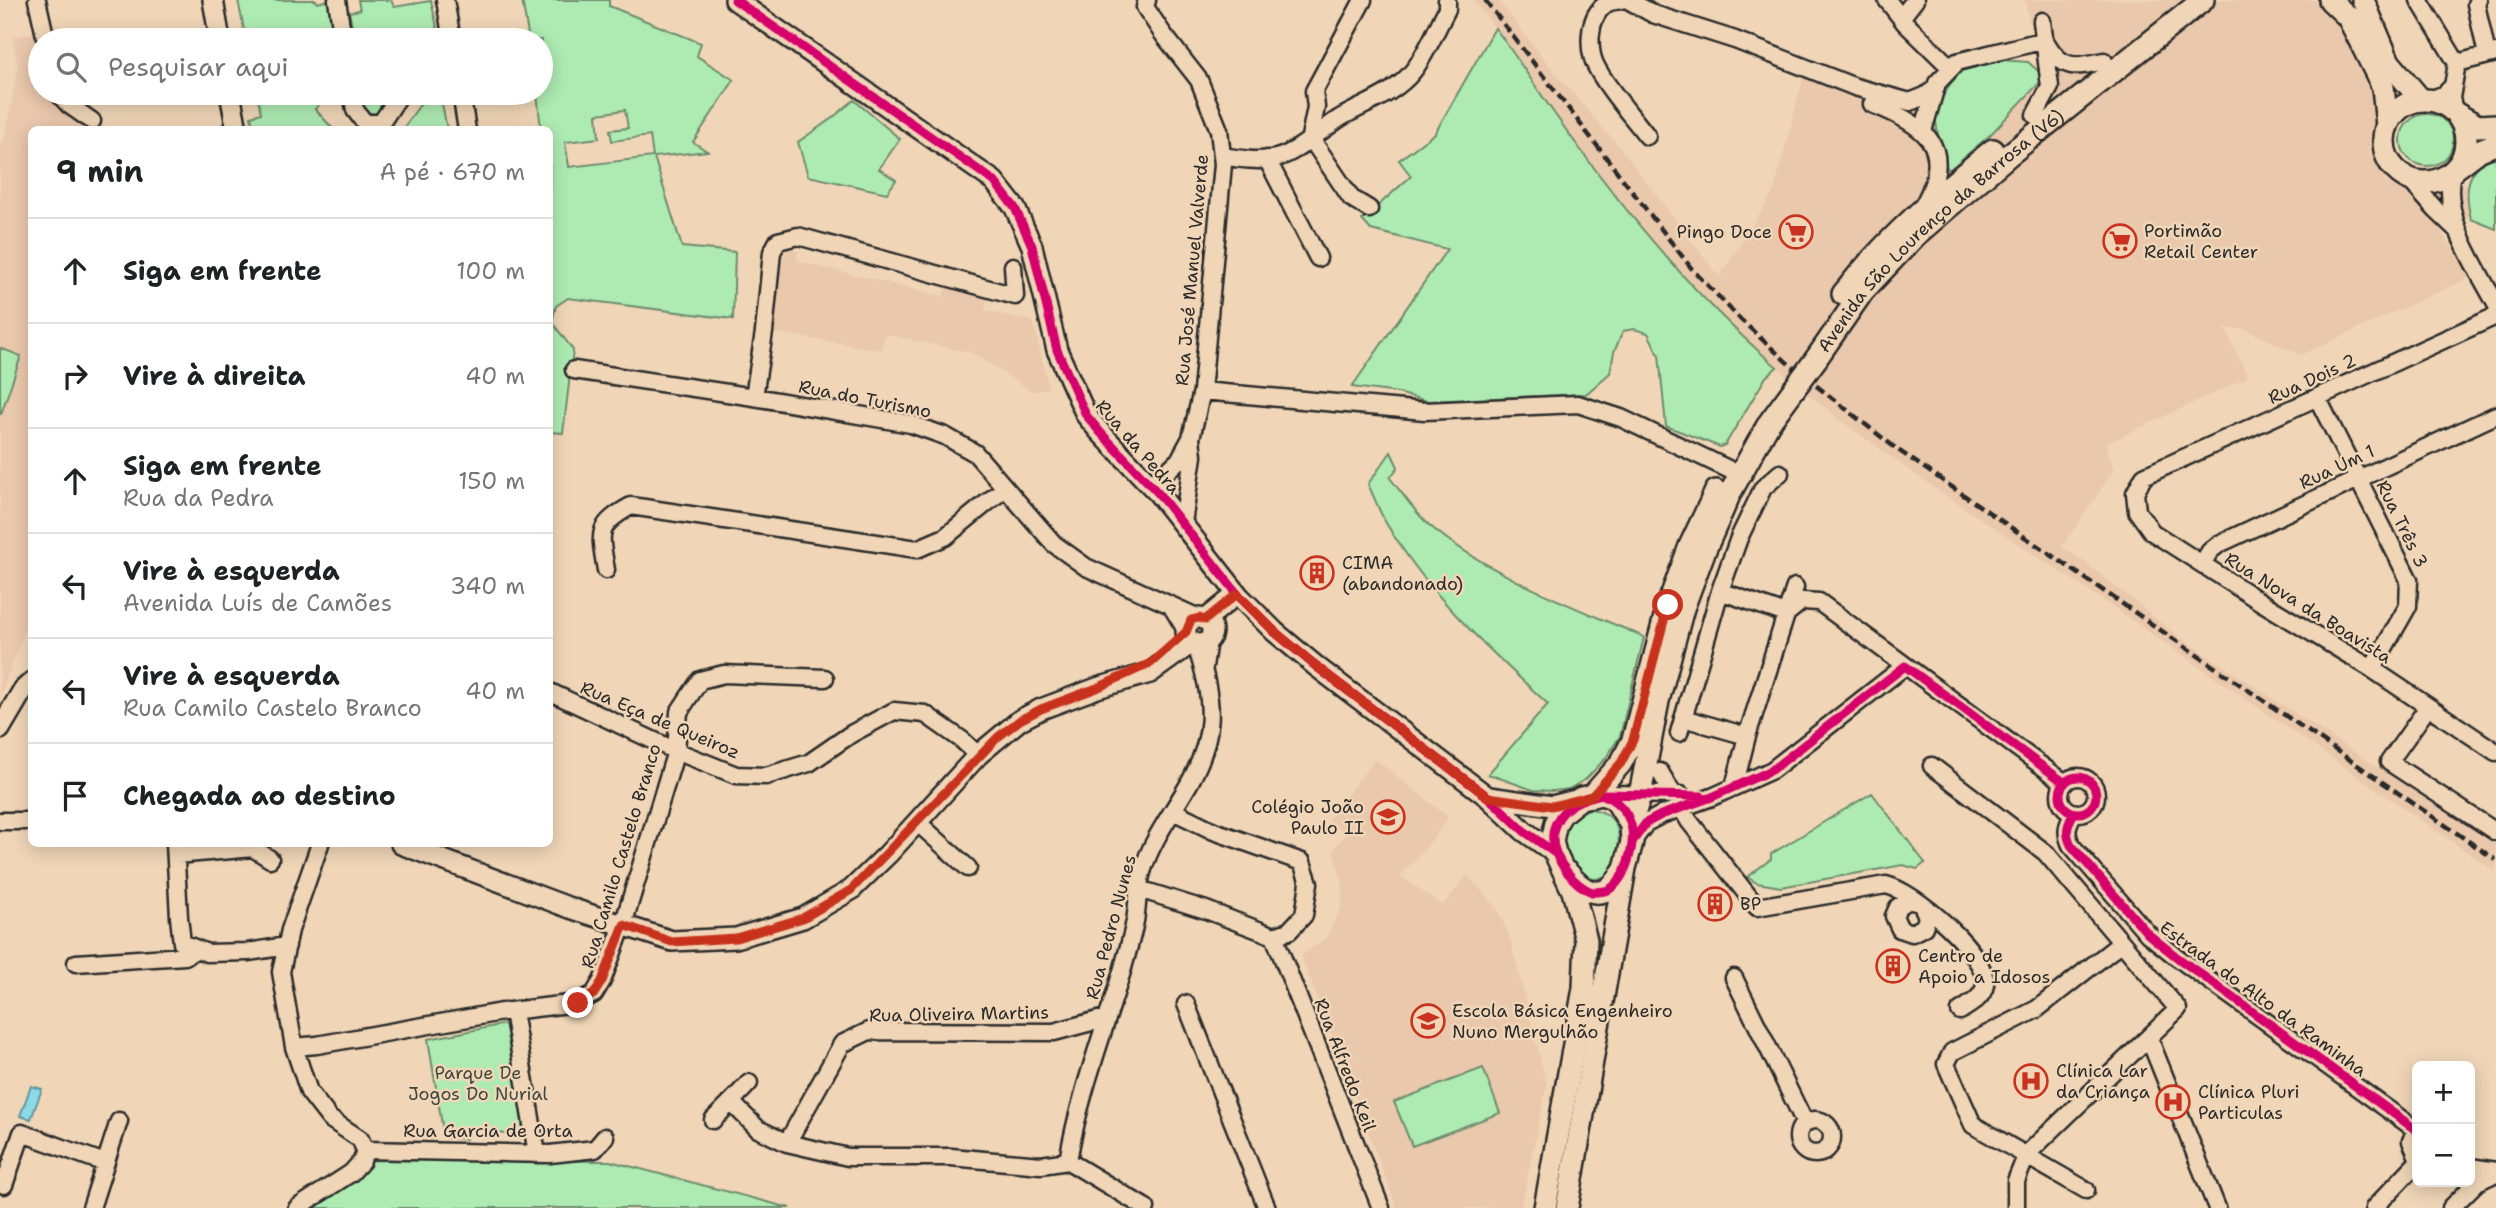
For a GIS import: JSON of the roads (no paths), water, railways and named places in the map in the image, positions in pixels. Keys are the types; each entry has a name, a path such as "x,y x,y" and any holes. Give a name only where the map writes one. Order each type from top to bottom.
{"main road":[{"name":"Avenida São Lourenço da Barrosa (V6)","path":"1545,1208 1584,989 1586,940 1573,891 1552,841 1556,822 1562,813 1592,796 1621,763 1633,740 1668,605 1690,546 1728,468 1744,440 1809,356 1864,267 1920,212 2035,115 2181,0"},
{"name":"Avenida São Lourenço da Barrosa (V6)","path":"1809,356 1863,291 1916,235 2010,154 2203,0"},
{"path":"2330,0 2348,17 2384,86 2387,126 2384,144 2392,166 2408,178 2431,182 2456,169 2480,150 2496,144"},
{"path":"2364,0 2389,62 2426,100"},
{"path":"2387,126 2400,108 2426,100 2442,103 2478,126 2496,125"},
{"path":"2455,113 2464,126 2467,140 2465,153 2456,169"},
{"name":"Avenida São Lourenço da Barrosa (V6)","path":"1567,1208 1648,745 1683,608 1730,493 1789,384"},
{"path":"1592,796 1615,799 1631,834"},
{"path":"1557,858 1575,881 1592,892 1609,890 1625,868"}],"street":[{"path":"37,0 43,28"},
{"path":"213,0 218,28"},
{"path":"337,0 342,28"},
{"path":"445,0 450,28"},
{"name":"Rua da Pedra","path":"735,0 994,181 1015,208 1032,246 1057,350 1080,404 1100,432 1184,523 1237,594 1275,632 1488,797 1557,858"},
{"name":"Rua José Manuel Valverde","path":"1147,0 1145,6 1163,34 1199,80 1219,130 1222,156 1202,391 1191,438"},
{"path":"1363,0 1314,91 1315,107 1310,137 1351,198 1369,209"},
{"path":"1222,156 1252,160 1278,158 1391,90 1413,72 1447,9 1447,0"},
{"path":"1599,0 1590,34 1596,68 1647,136"},
{"path":"1595,17 1607,3 1621,0"},
{"path":"1628,0 1653,14 1735,40 1854,87 1910,102 1936,88 1957,62 2045,40"},
{"path":"1886,0 1951,68"},
{"path":"1901,18 1915,0"},
{"path":"2419,0 2457,63 2457,75 2452,88 2455,113"},
{"path":"2457,63 2492,54 2476,4 2478,0"},
{"path":"2035,115 2050,87 2042,21"},
{"path":"2045,40 2057,59 2068,65 2078,67 2104,61"},
{"path":"1923,131 1936,88"},
{"path":"2426,100 2445,94 2452,88"},
{"path":"1872,104 1902,116 1923,131 1936,155 1937,175 1920,212"},
{"path":"69,105 92,121"},
{"path":"232,105 236,126"},
{"path":"354,105 365,123 376,124 381,123 393,105"},
{"path":"463,105 466,126"},
{"path":"1267,159 1318,258"},
{"path":"2456,169 2449,185 2459,232 2496,304"},
{"path":"2408,178 2459,232"},
{"path":"754,397 765,332 772,251 778,241 798,236 1016,304 1013,266"},
{"name":"Rua Dois 2","path":"2144,476 2496,316"},
{"name":"Rua do Turismo","path":"574,370 911,424 946,436 975,453 1054,544 1086,567 1172,607 1196,632"},
{"path":"1202,391 1425,411 1578,404 1621,418 1728,468"},
{"name":"Rua Três 3","path":"2317,397 2409,580 2409,606 2372,668"},
{"name":"Rua Um 1","path":"2202,564 2210,551 2219,544 2496,415"},
{"path":"1151,486 1179,460 1191,438"},
{"path":"1184,523 1193,456 1191,438"},
{"path":"1747,736 1681,725 1720,592 1739,538 1763,488 1780,473"},
{"name":"Rua Nova da Boavista","path":"2144,476 2135,493 2137,511 2152,532 2372,668 2496,752"},
{"path":"606,570 601,537 609,518 631,506 917,550 944,537 1005,488"},
{"path":"1734,787 1747,736 1796,587"},
{"path":"1720,592 1786,614"},
{"path":"409,847 570,908 672,942 736,938 803,918 851,890 978,755 1020,720 1097,688 1150,673 1237,594"},
{"path":"1786,614 1802,601 1819,602 2064,783"},
{"name":"Rua Pedro Nunes","path":"1068,1161 1080,1103 1132,934 1142,870 1159,831 1200,763 1208,740 1211,709 1196,632"},
{"path":"1488,797 1552,806 1592,796 1640,795 1677,801 1712,797 1772,770 1905,666"},
{"name":"Rua Camilo Castelo Branco","path":"294,1047 578,1003 594,994 602,981 624,925 676,751 679,712 700,680 724,674 825,678"},
{"path":"0,729 28,686"},
{"name":"Rua Eça de Queiroz","path":"553,693 676,751 736,775 766,776 809,763 851,734 894,711 925,714 978,755"},
{"path":"2428,707 2389,762 2496,832"},
{"path":"1648,745 1653,762 1677,801 1757,908 1878,885 1895,887 1945,922 1982,970 1985,986 1981,995 1960,1012"},
{"path":"1932,766 2046,853 2178,1009 2027,1154 2016,1181 2016,1208"},
{"path":"1660,772 1675,783 1712,797"},
{"path":"2074,777 2082,777 2092,783 2095,801 2081,813 2074,813 2060,800 2060,793 2064,783 2074,777"},
{"path":"1631,834 1677,801"},
{"path":"1139,889 1206,910 1274,936 1289,932 1304,915 1309,883 1302,862 1214,831 1173,811"},
{"name":"Estrada do Alto da Raminha","path":"2074,813 2067,825 2071,845 2162,947 2412,1125"},
{"path":"0,821 28,821"},
{"path":"917,822 968,868"},
{"path":"297,1208 351,1173 362,1161 365,1150 360,1139 330,1119 309,1092 294,1047 281,972 319,847"},
{"path":"270,859 253,848 176,849 182,943 207,953 248,952 287,946"},
{"name":"Rua Alfredo Keil","path":"1274,936 1381,1208"},
{"path":"2086,1189 1973,1125 1946,1064 1952,1052 2037,1009 2121,943"},
{"path":"76,963 185,956 197,949"},
{"path":"1734,978 1805,1123"},
{"path":"1186,1004 1267,1208"},
{"path":"513,1011 537,1154"},
{"name":"Rua Oliveira Martins","path":"787,1143 842,1044 869,1031 1054,1032 1106,1018"},
{"path":"2149,1038 2217,1208"},
{"path":"713,1120 749,1083"},
{"path":"731,1102 758,1129 787,1143 848,1157 951,1157 1041,1164 1068,1161 1146,1208"},
{"path":"91,1208 119,1121"},
{"path":"4,1185 22,1133 105,1163"},
{"name":"Rua Garcia de Orta","path":"365,1150 537,1154 595,1149 605,1137"},
{"path":"2374,1208 2412,1168"},
{"path":"2475,1168 2496,1172"},
{"path":"2452,1207 2477,1181 2496,1172"},
{"path":"2452,1207 2463,1187"}],"water":[{"path":"31,1086 42,1089 31,1119 20,1116"}],"railway":[{"path":"1485,0 1692,269 1740,319 1790,365 1898,450 2496,860"}],"place":[{"name":"Pingo Doce","path":"1796,232"},
{"name":"Portimão Retail Center","path":"2120,241"},
{"name":"CIMA (abandonado)","path":"1317,573"},
{"name":"Colégio João Paulo II","path":"1388,817"},
{"name":"BP","path":"1715,904"},
{"name":"Centro de Apoio a Idosos","path":"1893,966"},
{"name":"Escola Básica Engenheiro Nuno Mergulhão","path":"1428,1021"},
{"name":"Clínica Lar da Criança","path":"2031,1081"},
{"name":"Clínica Pluri Particulas","path":"2173,1102"}],"park label":[{"name":"Parque De Jogos Do Nurial","path":"478,1083"}]}
